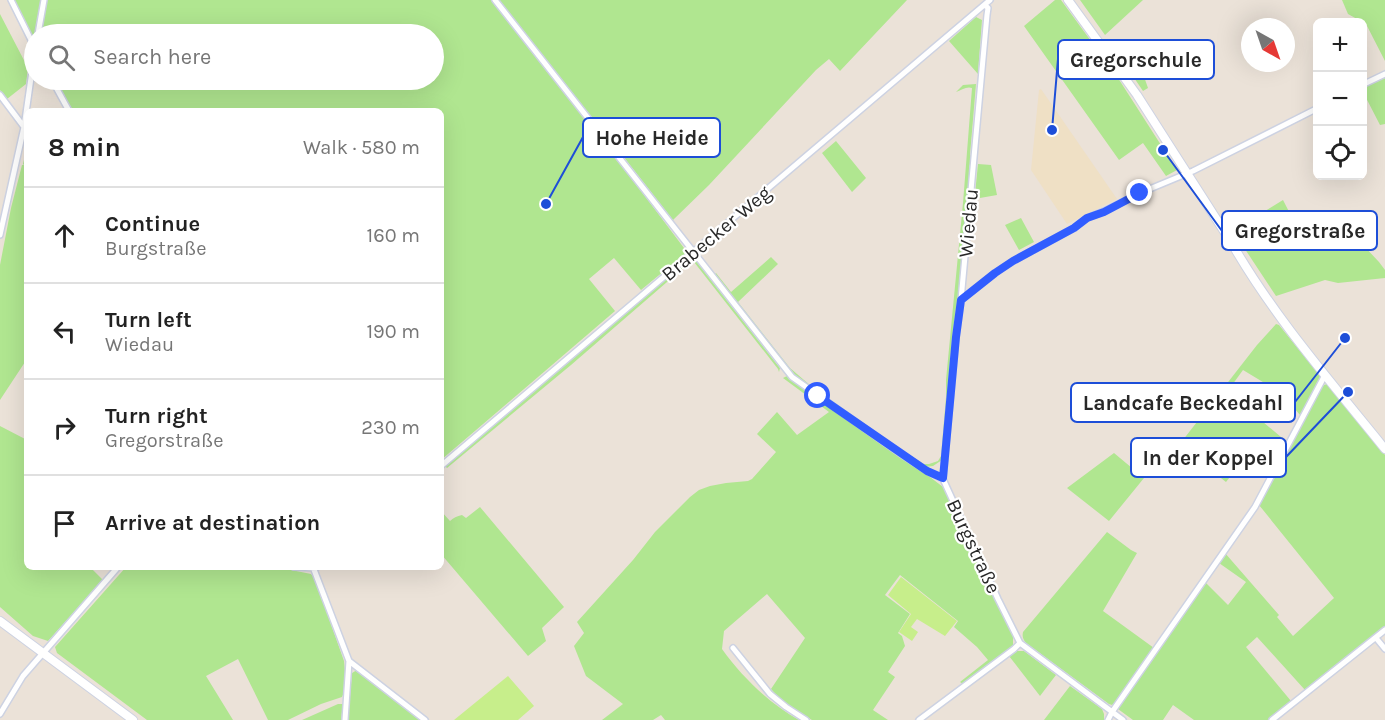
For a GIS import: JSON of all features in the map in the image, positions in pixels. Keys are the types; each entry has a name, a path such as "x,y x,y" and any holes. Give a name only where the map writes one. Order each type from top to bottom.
{"main road":[{"path":"1068,0 1137,95 1244,265 1280,317 1385,449"},
{"path":"0,621 133,720"}],"street":[{"path":"11,0 24,26"},
{"path":"40,24 44,0"},
{"name":"Burgstraße","path":"495,0 792,377 901,454 927,471 943,478 1020,643 1123,720"},
{"name":"Brabecker Weg","path":"444,463 987,2"},
{"name":"Wiedau","path":"943,478 987,2"},
{"path":"1367,83 1385,74"},
{"path":"27,108 29,90"},
{"path":"57,90 67,108"},
{"path":"0,95 24,127 0,235"},
{"path":"961,300 1013,261 1074,228 1087,218 1192,171 1313,110"},
{"path":"1108,720 1255,507 1325,375"},
{"path":"0,714 23,675 115,570"},
{"path":"316,570 349,661 345,720"},
{"path":"1272,720 1385,630"},
{"path":"1376,638 1385,649"},
{"path":"919,720 1020,643"},
{"path":"733,648 770,694 806,720"},
{"path":"349,661 425,720"}],"shaded area":[{"path":"1041,89 1117,199 1067,224 1031,170 1039,90"}],"green space":[{"path":"11,0 907,0 840,71 829,59 816,70 709,185 673,220 619,151 614,155 687,252 641,290 614,258 589,279 615,311 444,457 444,108 68,108 58,90 444,90 444,24 24,24 24,26"},
{"path":"1055,0 1061,0 1118,78 1177,170 1166,176 1143,143 1119,160 1024,26"},
{"path":"1080,0 1143,0 1105,35"},
{"path":"1342,0 1385,0 1385,61 1367,26 1367,18 1355,18 1348,14"},
{"path":"0,14 24,60 24,86 7,99 0,90"},
{"path":"976,17 982,20 978,74 949,41"},
{"path":"1135,51 1148,88 1143,91 1120,57"},
{"path":"1385,77 1385,124 1380,125 1367,100 1367,85"},
{"path":"976,84 970,155 972,157 969,168 970,178 942,460 933,466 925,467 795,377 714,275 716,273 731,292 771,257 778,264 738,302 790,368 811,386 906,453 924,464 938,461 941,456 972,88 956,92 963,85"},
{"path":"836,141 866,178 852,192 822,153"},
{"path":"978,164 991,165 997,195 980,198 975,194"},
{"path":"22,165 24,165 24,364 0,400 0,265"},
{"path":"1283,200 1301,235 1319,225 1317,219 1328,210 1332,212 1379,262 1385,270 1385,278 1338,283 1325,280 1276,296 1233,231"},
{"path":"1021,218 1034,242 1019,250 1005,225"},
{"path":"689,259 697,262 780,368 779,372 694,262 689,263 571,365 447,468 445,466"},
{"path":"1276,324 1320,376 1320,381 1300,415 1281,393 1243,370 1227,392 1287,442 1277,461 1253,447 1226,482 1179,445"},
{"path":"787,376 943,487 1013,635 1013,646 963,684 960,682 988,660 954,627 958,621 900,575 885,595 910,614 898,633 902,636 905,646 888,672 895,677 873,710 888,720 812,720 793,709 771,689 805,638 767,594 724,631 722,649 757,689 777,706 799,720 665,720 661,715 653,720 602,720 623,704 586,676 574,646 584,633 577,622 655,532 690,497 710,486 752,479 776,452 757,434 777,412 797,435 829,412 783,378"},
{"path":"1327,384 1385,455 1385,627 1305,690 1257,637 1246,647 1291,701 1268,720 1194,720 1173,705 1163,720 1133,720 1118,709 1205,582 1228,605 1246,582 1219,563 1225,553 1279,615 1277,617 1293,636 1334,598 1259,505 1322,386"},
{"path":"0,426 24,438 24,570 93,570 103,580 48,641 33,636 0,607"},
{"path":"1114,453 1144,478 1109,521 1067,488"},
{"path":"480,507 564,607 542,628 546,641 528,656 444,558 444,514 450,521 462,515 466,518"},
{"path":"1107,532 1137,553 1103,611 1154,648 1112,705 1023,639 1023,632"},
{"path":"123,570 292,570 311,574 315,579 344,661 346,684 342,697 288,720 268,720 238,659 206,676 233,720 147,720 57,653 55,647"},
{"path":"901,577 957,621 945,636 917,619 911,627 918,632 912,641 899,632 911,614 888,595"},
{"path":"1017,651 1024,651 1056,675 1040,696 1009,656"},
{"path":"357,670 421,720 348,720 352,673"},
{"path":"508,676 534,706 518,720 454,720"},
{"path":"1070,686 1102,709 1104,720 1044,720"},
{"path":"338,704 343,704 341,720 302,720"}],"place":[{"name":"Gregorschule","path":"1052,130"},
{"name":"Gregorstraße","path":"1163,150"},
{"name":"Hohe Heide","path":"546,204"},
{"name":"Landcafe Beckedahl","path":"1345,338"},
{"name":"In der Koppel","path":"1348,392"}],"route":[{"path":"818,396 927,471 943,478 961,300 1013,261 1074,228 1087,218 1104,212 1140,193"}]}
